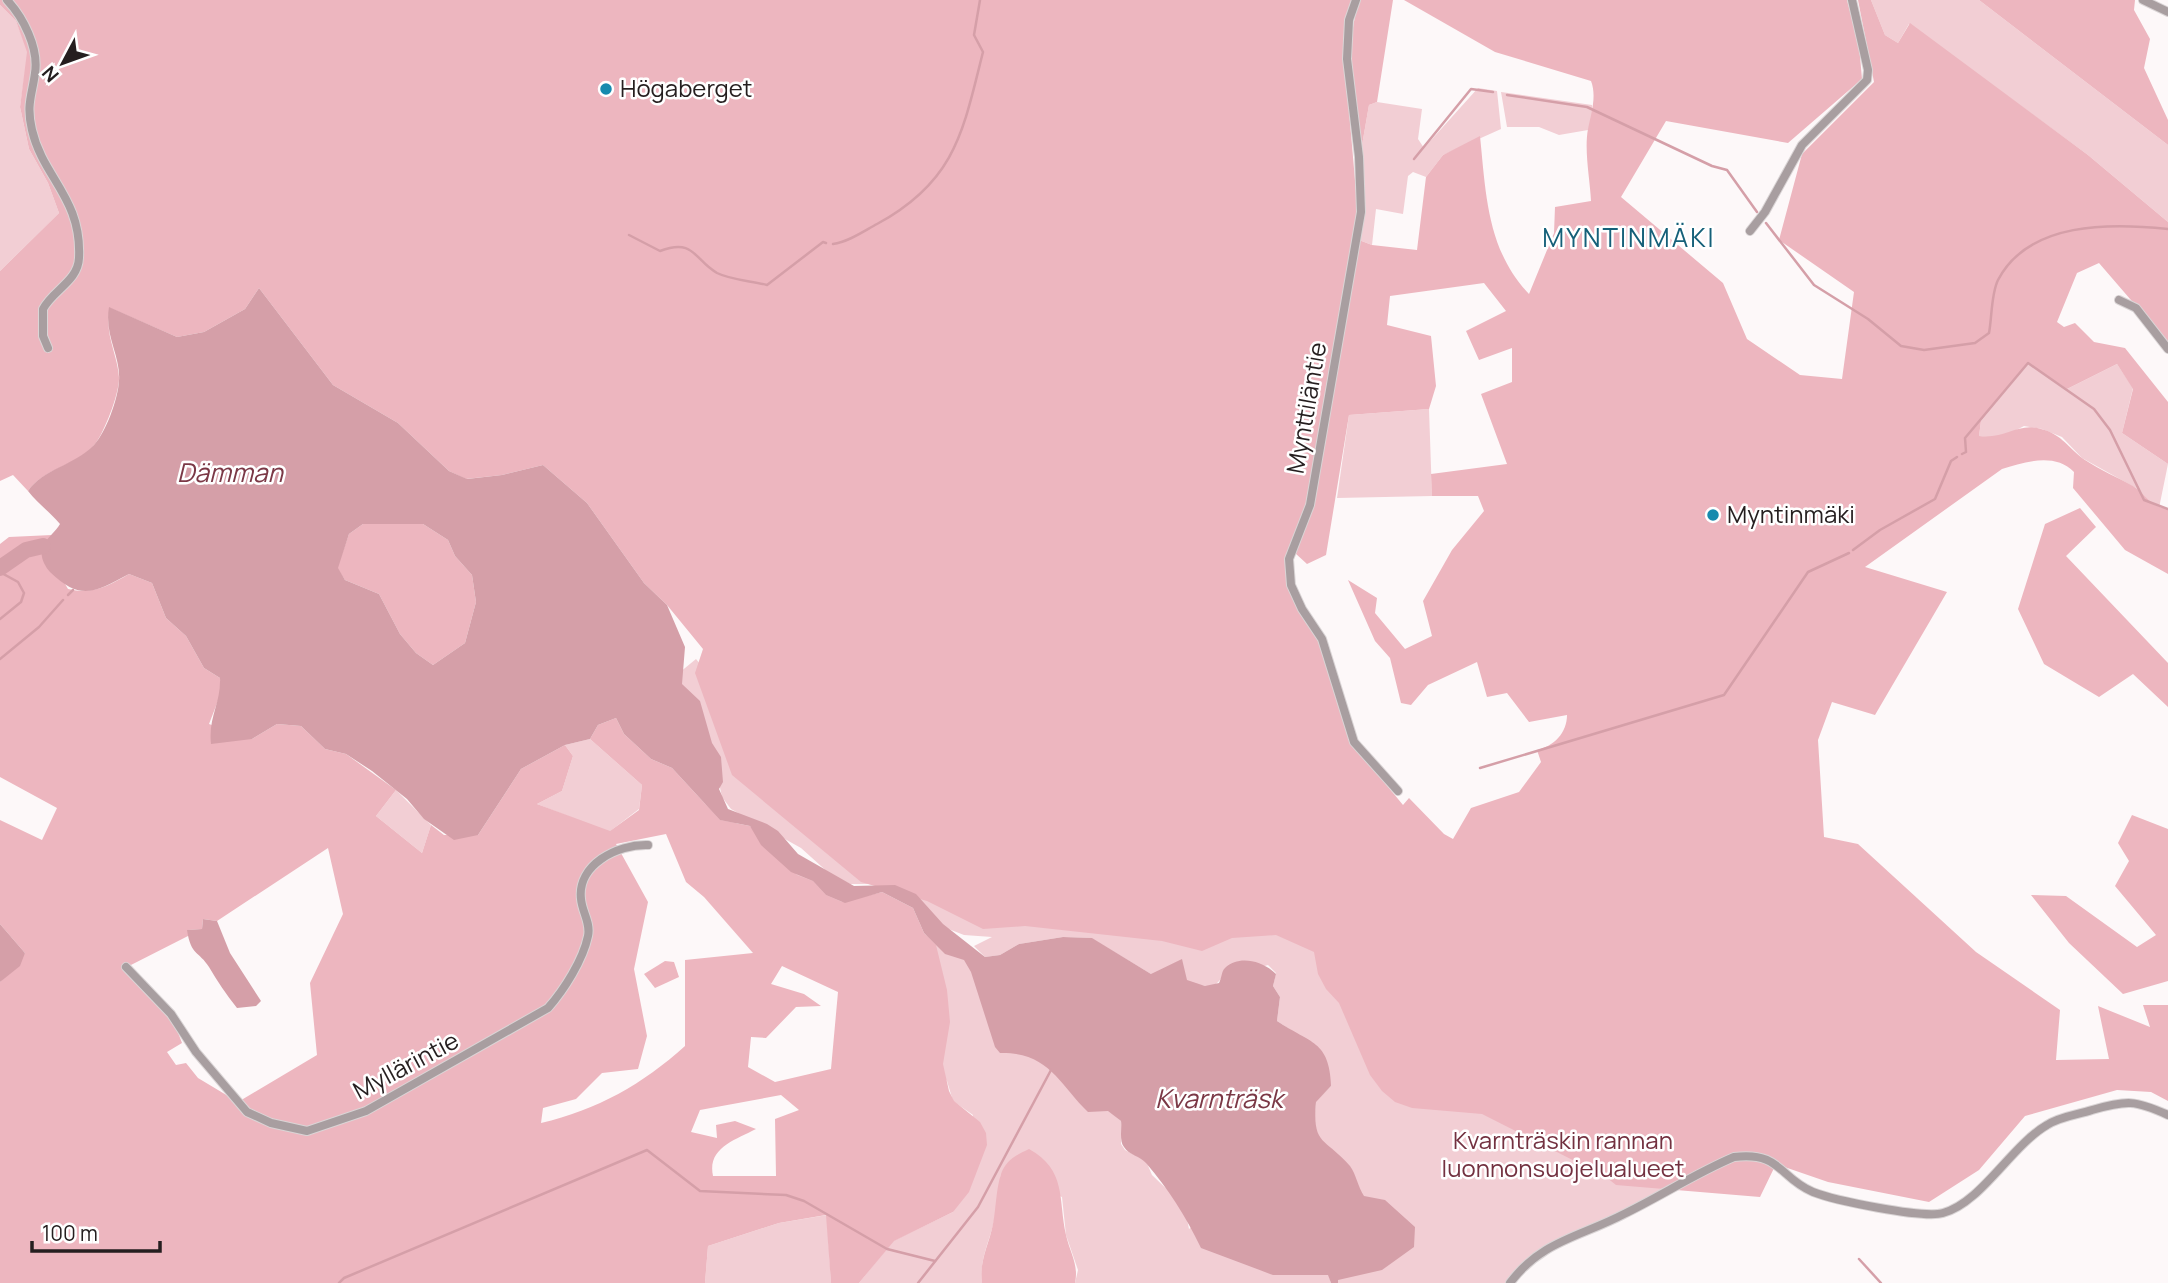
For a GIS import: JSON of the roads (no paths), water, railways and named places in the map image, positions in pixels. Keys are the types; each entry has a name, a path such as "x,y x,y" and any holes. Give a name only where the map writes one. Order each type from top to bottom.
{"street":[{"path":"7,0 21,19 34,54 35,76 27,106 33,135 45,162 71,205 78,245 77,269 43,309 43,335 48,348"},
{"name":"Mynttiläntie","path":"1356,0 1349,20 1347,59 1359,157 1361,212 1310,505 1289,559 1292,585 1302,609 1322,639 1354,742 1398,791"},
{"path":"1751,231 1802,145 1863,87 1867,80 1868,70 1852,0"},
{"path":"2143,0 2168,12"},
{"path":"2119,300 2136,308 2168,349"},
{"name":"Myllärintie","path":"126,967 171,1014 196,1052 247,1112 271,1124 307,1132 366,1111 548,1008 558,997 589,936 580,884 586,872 604,857 633,844 648,845"},
{"path":"1510,1283 1530,1259 1555,1244 1620,1216 1734,1157 1750,1155 1766,1159 1803,1187 1824,1196 1904,1213 1934,1216 1964,1202 2015,1149 2046,1125 2063,1117 2133,1101 2168,1115"}],"water":[{"name":"Dämman","path":"259,288 333,385 398,423 449,471 467,479 502,475 543,465 587,503 644,583 667,605 685,647 682,684 700,701 712,743 721,757 723,782 719,789 728,809 767,824 778,831 798,854 854,886 895,885 916,894 943,924 985,957 1000,955 1019,944 1063,937 1092,938 1151,974 1182,959 1187,980 1205,986 1219,983 1225,968 1238,961 1259,963 1276,974 1273,986 1280,997 1277,1021 1316,1045 1322,1051 1330,1071 1331,1086 1316,1102 1318,1134 1350,1166 1364,1196 1385,1200 1415,1227 1414,1247 1382,1270 1338,1280 1338,1283 1331,1283 1328,1275 1273,1275 1201,1248 1162,1183 1144,1161 1122,1144 1121,1121 1108,1111 1088,1112 1042,1064 1017,1054 1000,1053 995,1047 971,972 964,960 945,954 924,933 913,908 882,892 845,903 826,895 813,881 791,872 761,845 750,826 720,820 672,768 651,759 624,734 616,718 598,725 590,739 565,745 521,769 478,835 454,840 424,819 407,799 372,771 346,754 325,749 301,726 277,724 252,739 211,744 211,726 219,695 220,678 204,668 186,636 166,618 152,583 129,574 107,586 80,591 61,581 50,572 42,553 44,543 60,524 28,491 42,477 78,458 94,445 111,415 119,372 110,337 109,307 177,337 204,332 245,309","holes":["363,524 423,524 448,540 455,556 472,575 476,602 465,643 433,665 416,653 400,634 379,594 345,580 338,568 349,534"]},
{"path":"203,919 217,921 230,953 261,1001 256,1006 237,1008 193,949 187,930 202,929"},
{"path":"0,924 25,953 20,966 0,982"}],"waterway":[{"path":"833,244 856,236 903,208 940,172 962,130 983,52 974,35 980,0"},
{"path":"1414,159 1471,89 1493,92"},
{"path":"1507,95 1587,107 1712,166 1727,170 1757,212"},
{"path":"1766,223 1814,285 1868,319 1901,346 1924,350 1975,343 1989,333 1998,280 2012,261 2030,246 2050,236 2097,227 2168,229"},
{"path":"629,235 660,251 680,247 687,249 717,273 767,285 823,242 826,243"},
{"path":"1962,454 1966,452 1965,438 2028,363 2094,409 2110,430 2144,500 2168,509"},
{"path":"1853,550 1880,530 1935,499 1951,461 1957,457"},
{"path":"0,568 26,550 43,546"},
{"path":"1480,768 1724,695 1808,572 1849,553"},
{"path":"0,572 18,582 24,593 21,602 0,619"},
{"path":"68,595 73,590"},
{"path":"0,659 39,627 63,600"},
{"path":"918,1283 978,1207 1051,1070"},
{"path":"339,1283 344,1278 647,1150 700,1191 786,1195 804,1201 887,1249 935,1261"},
{"path":"1859,1259 1881,1283"}],"place":[{"name":"Högaberget","path":"606,89"},
{"name":"Myntinmäki","path":"1713,515"}],"district":[{"name":"MYNTINMÄKI","path":"1629,238"}],"water label":[{"name":"Kvarnträsk","path":"1219,1099"}],"park label":[{"name":"Kvarnträskin rannan luonnonsuojelualueet","path":"1563,1155"}]}
